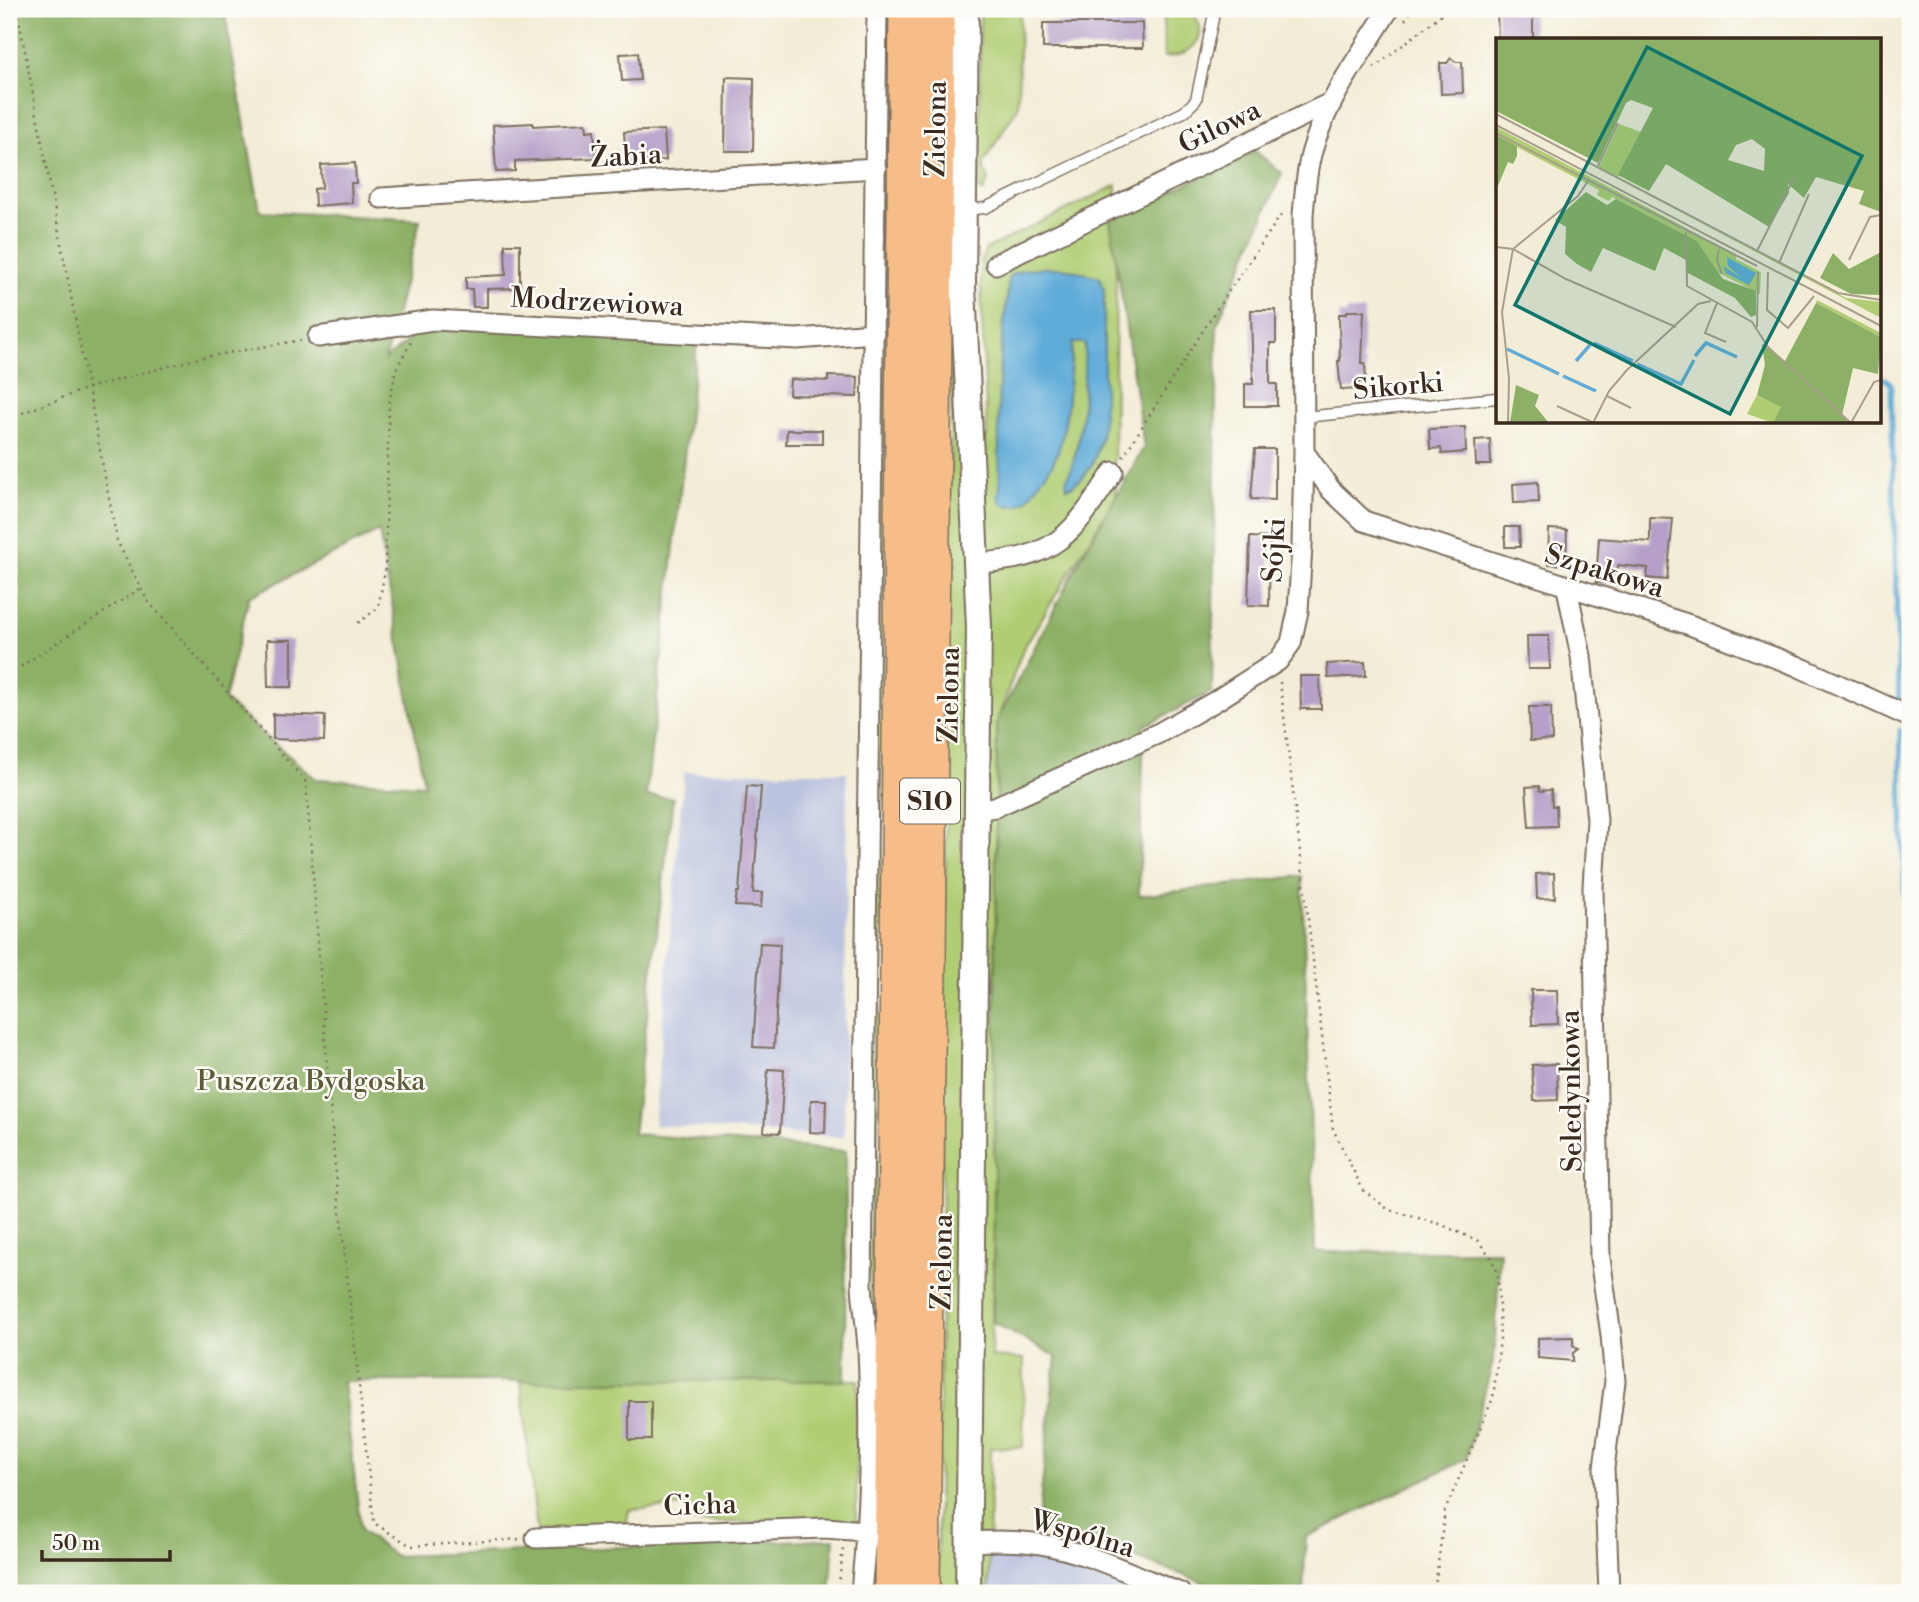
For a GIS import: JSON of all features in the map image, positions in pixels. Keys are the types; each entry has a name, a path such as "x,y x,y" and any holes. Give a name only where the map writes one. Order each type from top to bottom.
{"highway":[{"name":"S10","path":"891,1593 907,9"},
{"name":"S10","path":"922,1593 937,9"}],"street":[{"name":"Zielona","path":"861,1593 866,1531 868,1348 862,1284 877,9"},
{"name":"Zielona","path":"966,9 963,288 979,626 968,1593"},
{"name":"Sójki","path":"1278,661 1291,642 1298,611 1304,452 1303,215 1311,152 1330,103 1389,9"},
{"name":"Gilowa","path":"996,264 1330,103"},
{"name":"Żabia","path":"381,198 876,168"},
{"name":"Modrzewiowa","path":"318,337 433,320 797,339 874,333"},
{"name":"Szpakowa","path":"1304,452 1331,490 1364,521 1567,588 1690,625 1797,666 1910,717"},
{"path":"977,563 1032,556 1051,546 1070,532 1114,472"},
{"name":"Seledynkowa","path":"1567,588 1581,656 1597,820 1593,887 1600,1258 1615,1381 1604,1468 1609,1593"},
{"path":"976,810 995,807 1159,733 1278,661"},
{"name":"Cicha","path":"536,1538 825,1528 866,1531"},
{"name":"Wspólna","path":"969,1542 1014,1541 1042,1545 1090,1558 1180,1593"}],"lane":[{"path":"964,210 985,208 1184,112 1196,100 1215,9"},
{"name":"Sikorki","path":"1304,417 1496,398"}],"path":[{"path":"17,9 117,541 147,600 306,782 334,1156 374,1523 411,1546 536,1538"},
{"path":"1373,69 1448,9"},
{"path":"1114,472 1218,307 1284,211"},
{"path":"9,418 88,388 198,358 318,337"},
{"path":"358,623 378,608 385,571 389,404 396,369 412,340"},
{"path":"9,674 141,588"},
{"path":"1278,661 1334,1129 1363,1190 1390,1210 1440,1224 1478,1241 1491,1257 1498,1275 1500,1340 1493,1398 1445,1511 1434,1593"},
{"path":"838,1593 845,1529"}],"shaded area":[{"path":"684,772 847,772 844,1137 654,1125"},
{"path":"1014,1541 1180,1593 989,1593 988,1542"}],"green space":[{"name":"Puszcza Bydgoska","path":"9,9 224,9 260,211 420,220 385,360 433,320 698,333 646,796 673,798 633,1134 846,1151 845,1381 343,1381 361,1531 395,1556 834,1539 830,1593 9,1593","holes":["379,531 424,785 316,779 224,700 249,597"]},
{"path":"882,9 888,9 884,659 872,1593 867,1593"},
{"path":"980,9 1020,9 1018,107 984,162 984,170 989,179 983,192 979,189"},
{"path":"1163,9 1187,9 1195,17 1200,34 1192,48 1184,53 1164,57"},
{"path":"1255,151 1282,173 1217,324 1212,692 1144,726 1139,896 1302,876 1315,1252 1500,1251 1494,1358 1466,1459 1306,1537 1303,1593 1233,1593 1038,1523 1056,1356 993,1323 997,721 1077,565 1144,447 1110,220"},
{"path":"1117,185 1114,462 1116,496 1023,649 997,721 991,1357 1024,1359 1023,1447 990,1448 989,1593 937,1593 952,303 958,442 987,437 980,263 986,249"},
{"path":"520,1380 858,1380 856,1523 693,1522 687,1506 629,1510 626,1526 537,1531"}],"water":[{"path":"1063,268 1100,277 1104,290 1104,398 1101,434 1090,467 1081,479 1067,488 1066,482 1080,431 1084,379 1085,343 1073,343 1065,421 1058,452 1029,498 1015,506 1009,506 1002,504 998,495 998,425 999,379 1009,276 1028,269"}],"building":[{"path":"1497,9 1533,12 1533,38 1498,38"},
{"path":"1043,23 1142,23 1143,48 1043,48"},
{"path":"638,53 640,80 622,81 620,54"},
{"path":"1451,58 1462,62 1463,93 1441,94 1440,63 1447,63"},
{"path":"726,77 754,78 753,151 725,151"},
{"path":"533,123 533,126 586,123 587,131 594,130 596,158 515,161 515,171 496,172 493,125"},
{"path":"664,130 666,160 626,162 624,132"},
{"path":"355,163 356,183 351,183 352,203 315,206 314,189 322,188 321,165"},
{"path":"505,244 520,244 520,288 487,289 487,307 473,307 472,289 466,289 466,277 506,275"},
{"path":"1251,310 1276,310 1276,343 1270,343 1270,384 1277,384 1277,406 1245,406 1245,384 1253,384"},
{"path":"1347,311 1364,311 1362,363 1365,363 1366,382 1359,382 1359,389 1341,390 1338,361 1339,314 1347,314"},
{"path":"828,376 858,377 857,397 789,395 790,379 828,381"},
{"path":"1465,427 1466,452 1442,454 1441,448 1430,449 1429,429"},
{"path":"787,430 822,430 822,444 786,444"},
{"path":"1490,439 1491,465 1476,465 1475,440"},
{"path":"1255,449 1275,449 1275,500 1251,499"},
{"path":"1538,482 1539,502 1514,503 1513,484"},
{"path":"1650,518 1673,519 1667,580 1647,578 1648,568 1618,565 1617,584 1596,582 1599,538 1650,542"},
{"path":"1505,527 1519,527 1520,547 1505,547"},
{"path":"1549,529 1567,530 1566,565 1548,564"},
{"path":"1250,537 1270,538 1269,606 1248,605"},
{"path":"1527,636 1549,636 1550,669 1528,669"},
{"path":"267,640 292,640 292,687 268,687"},
{"path":"1365,662 1366,676 1328,678 1327,664"},
{"path":"1300,676 1320,676 1321,709 1301,709"},
{"path":"1529,707 1551,707 1552,740 1530,741"},
{"path":"273,714 325,716 324,741 273,739"},
{"path":"747,786 761,787 753,893 762,893 761,907 735,906 739,892"},
{"path":"1539,786 1540,791 1551,790 1552,806 1556,806 1557,826 1529,827 1526,787"},
{"path":"1554,873 1555,898 1537,899 1536,874"},
{"path":"760,943 780,944 774,1048 753,1047"},
{"path":"1531,990 1557,990 1558,1024 1532,1025"},
{"path":"1557,1064 1558,1100 1534,1101 1532,1065"},
{"path":"768,1069 784,1070 780,1133 764,1132"},
{"path":"811,1100 826,1100 825,1133 810,1132"},
{"path":"1573,1337 1573,1345 1578,1349 1573,1353 1573,1361 1538,1358 1538,1338"},
{"path":"629,1401 651,1401 651,1440 629,1440"}],"waterway":[{"path":"1881,379 1886,379 1891,384 1899,704"},
{"path":"1900,730 1908,1023"}]}
